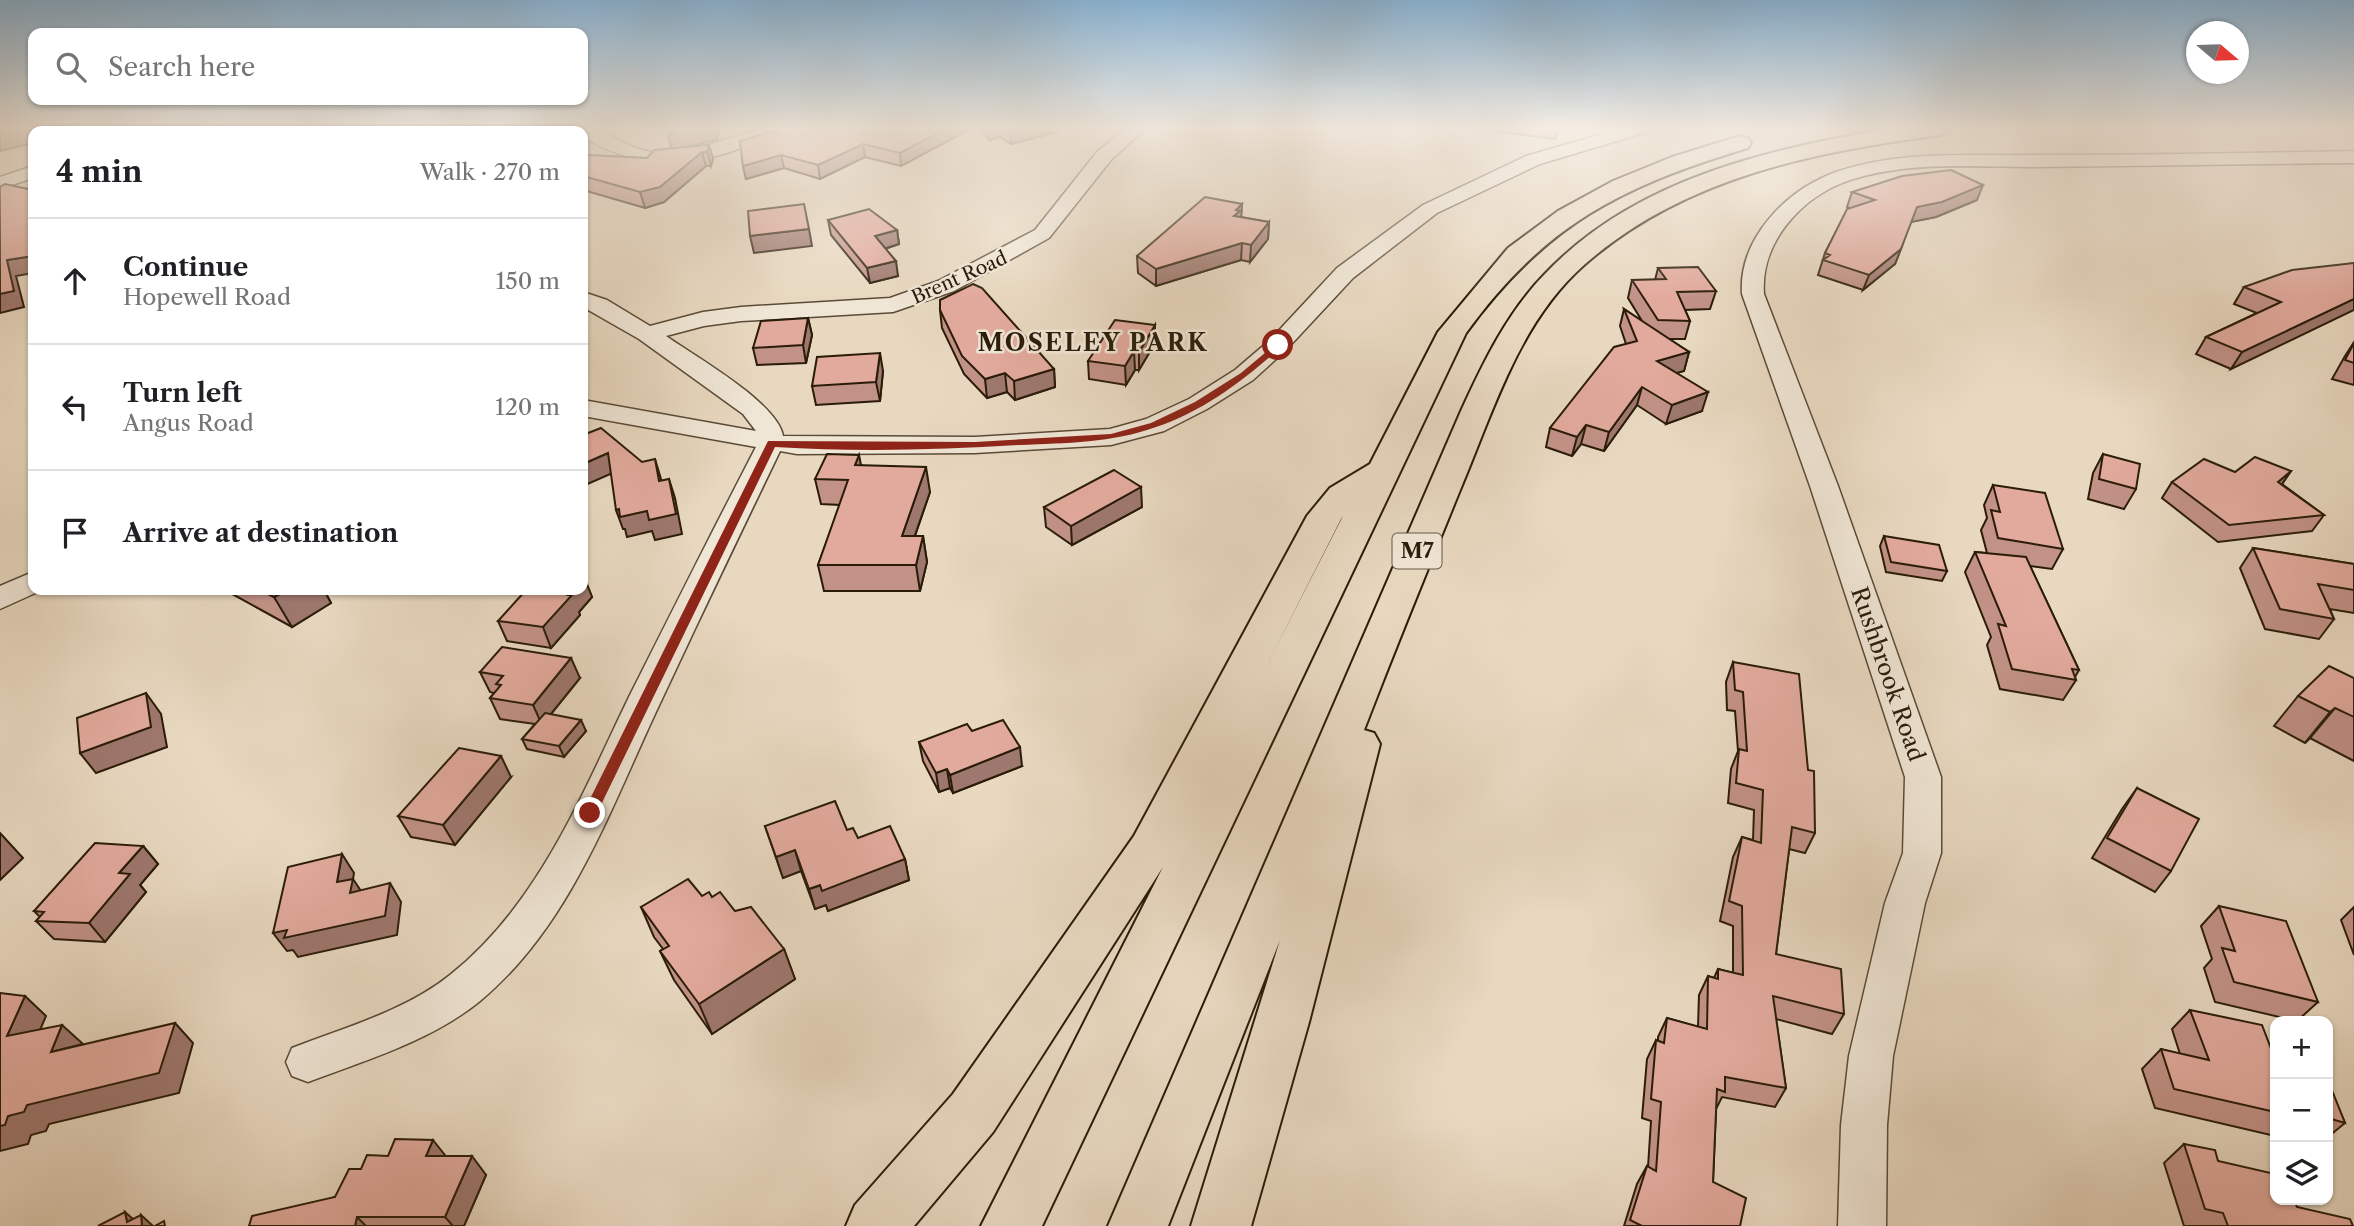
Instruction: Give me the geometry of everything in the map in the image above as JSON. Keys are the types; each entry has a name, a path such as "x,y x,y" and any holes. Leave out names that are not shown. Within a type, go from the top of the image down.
{"highway":[{"path":"1011,1226 1452,332 1517,255 1565,219 1626,185"},
{"name":"M7","path":"1138,1226 1403,583 1496,367 1522,319 1546,287 1576,258 1611,232 1657,204 1701,185"},
{"path":"876,1226 973,1113 1150,849 1325,516 1342,495 1382,470"},
{"path":"1222,1226 1283,1022 1403,583"}],"street":[{"name":"Brent Road","path":"646,334 703,319 741,314 893,305 946,286 1028,244 1042,233 1080,185"},
{"path":"588,409 771,443 815,446 1079,442 1111,437 1155,425 1198,404 1244,375 1278,345 1345,273 1430,209 1480,185"},
{"name":"Rushbrook Road","path":"1821,185 1793,205 1774,228 1751,265 1749,278 1824,486 1923,777 1922,853 1905,903 1871,1056 1864,1125 1862,1226"},
{"path":"308,1062 408,1023 464,990 501,956 537,912 590,813 771,443 769,429 752,409 646,334 600,305 588,301"},
{"path":"0,599 28,585"}],"building":[{"path":"11,185 28,189 28,257 7,260 14,291 0,294 0,187"},
{"path":"616,185 662,185 640,192"},
{"path":"1873,185 1982,185 1942,202 1917,207 1901,249 1869,275 1823,260 1830,255 1825,253 1847,209 1875,200 1852,192"},
{"path":"1205,197 1242,204 1236,210 1240,211 1234,216 1269,222 1251,245 1242,243 1156,269 1137,256"},
{"path":"804,204 809,229 750,236 748,211"},
{"path":"869,209 897,230 875,236 896,261 867,268 828,220"},
{"path":"2354,263 2354,299 2242,352 2206,337 2281,302 2244,287 2292,270"},
{"path":"1698,267 1716,291 1677,292 1690,321 1658,320 1632,280 1666,279 1658,268"},
{"path":"973,284 982,288 1054,369 1014,381 1005,373 985,379 962,356 940,310 940,300"},
{"path":"1624,309 1689,352 1657,361 1708,392 1672,405 1642,387 1609,432 1586,425 1577,437 1550,428 1614,347 1637,341"},
{"path":"808,318 803,345 753,348 761,321"},
{"path":"1115,320 1155,325 1139,352 1134,351 1125,366 1088,361"},
{"path":"2354,343 2354,363 2345,360"},
{"path":"880,353 876,382 812,386 817,357"},
{"path":"601,428 642,462 655,459 659,481 669,479 676,514 649,520 647,511 620,517 619,509 616,510 608,453 588,462 588,433"},
{"path":"827,454 859,455 855,465 926,467 902,536 923,536 916,565 818,565 848,480 815,479"},
{"path":"2103,454 2140,464 2136,489 2099,479"},
{"path":"2255,457 2291,471 2278,482 2324,515 2229,525 2172,482 2204,459 2235,472"},
{"path":"1114,470 1141,487 1071,526 1044,507"},
{"path":"1993,485 2045,493 2063,549 1998,538 1991,510 2000,512"},
{"path":"1884,536 1939,545 1947,571 1891,562"},
{"path":"2253,548 2354,564 2354,590 2318,584 2334,619 2280,609"},
{"path":"1975,552 2026,557 2079,670 2072,669 2076,680 2012,669 1998,624 2006,626"},
{"path":"521,595 572,595 543,627 498,621"},
{"path":"502,647 571,658 533,705 490,698 501,685 496,684 503,676 480,672"},
{"path":"1733,662 1799,674 1808,770 1814,771 1815,833 1792,827 1776,954 1841,969 1844,1014 1773,996 1786,1088 1725,1077 1725,1092 1717,1089 1713,1182 1746,1198 1740,1226 1642,1226 1630,1220 1647,1166 1656,1171 1661,1102 1651,1099 1656,1040 1664,1043 1667,1018 1707,1029 1708,976 1718,979 1718,969 1743,975 1742,906 1729,901 1742,837 1761,843 1763,790 1736,783 1739,749 1747,751 1743,692 1735,690"},
{"path":"2329,666 2354,678 2354,717 2335,708 2330,712 2298,696"},
{"path":"146,693 151,727 80,753 77,718"},
{"path":"545,713 581,720 559,746 522,739"},
{"path":"1003,720 1020,747 950,775 947,769 936,773 919,742 967,724 972,731"},
{"path":"459,748 501,756 443,825 398,816"},
{"path":"2137,788 2199,819 2171,871 2107,838"},
{"path":"835,801 847,830 853,828 858,838 890,826 905,859 822,891 820,885 809,889 795,850 776,857 765,826"},
{"path":"95,843 143,846 119,873 130,874 89,923 36,921 44,912 34,911"},
{"path":"342,854 337,882 353,879 350,893 390,883 385,916 284,938 287,930 273,933 288,867"},
{"path":"688,879 702,896 709,892 712,897 720,892 735,911 751,907 784,949 699,1004 660,951 669,946 641,907"},
{"path":"2219,906 2286,921 2318,1002 2234,982 2222,948 2235,951"},
{"path":"0,993 25,996 7,1036 62,1025 51,1052 175,1023 159,1073 27,1105 24,1112 8,1116 5,1125 0,1126"},
{"path":"2190,1010 2262,1025 2270,1046 2270,1111 2174,1089 2161,1049 2209,1060"},
{"path":"2333,1093 2345,1123 2333,1119"},
{"path":"395,1139 433,1140 426,1156 472,1156 445,1217 357,1217 355,1226 249,1226 252,1216 335,1197 349,1169 361,1169 367,1155 388,1156"},
{"path":"2184,1144 2215,1150 2218,1161 2270,1173 2270,1205 2296,1205 2350,1219 2353,1226 2228,1226 2223,1213 2205,1209"},
{"path":"125,1212 127,1222 141,1215 142,1226 98,1226"}],"district":[{"name":"MOSELEY PARK","path":"1093,343"}],"route":[{"path":"590,813 771,443 797,446 975,445 1079,442 1111,437 1155,425 1198,404 1244,375 1278,345"}]}
